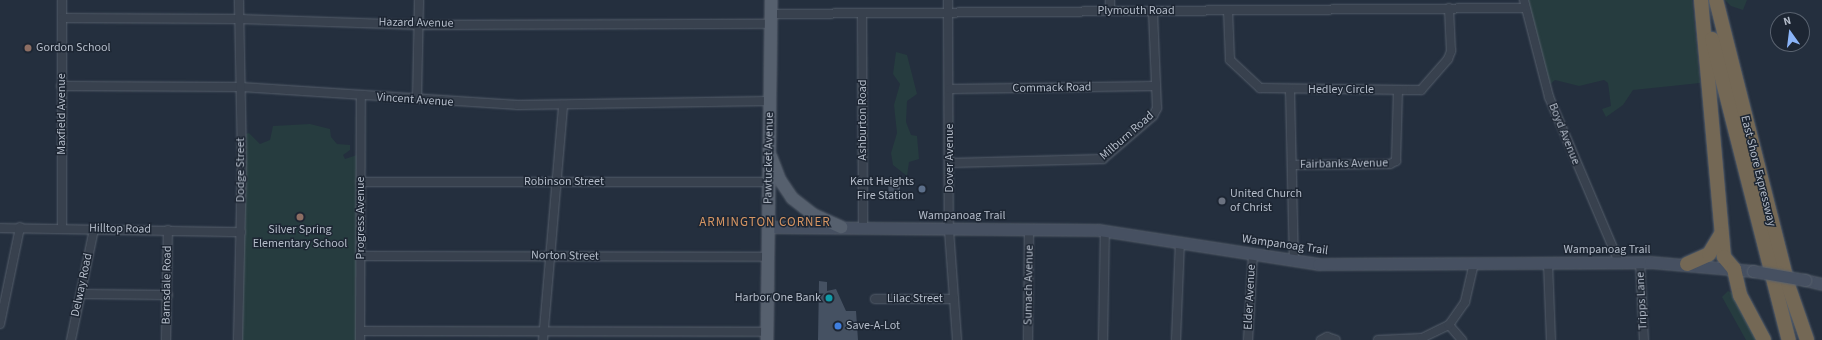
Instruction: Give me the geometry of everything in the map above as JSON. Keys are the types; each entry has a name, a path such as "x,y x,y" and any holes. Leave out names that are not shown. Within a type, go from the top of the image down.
{"highway":[{"path":"1702,0 1724,259 1734,269 1740,295 1764,340"},
{"name":"East Shore Expressway","path":"1702,0 1789,340"},
{"name":"East Shore Expressway","path":"1716,0 1789,291 1807,340"},
{"path":"1687,264 1701,260 1714,249 1721,228"}],"main road":[{"name":"Pawtucket Avenue","path":"767,336 771,0"},
{"path":"769,150 780,180 792,198 814,215 841,227"},
{"name":"Wampanoag Trail","path":"769,227 949,230 1105,230 1294,261 1337,264 1619,262 1687,264 1753,271 1822,284"}],"street":[{"name":"Maxfield Avenue","path":"62,0 62,228"},
{"name":"Dodge Street","path":"238,340 241,87 239,0"},
{"path":"417,98 419,0"},
{"name":"Dover Avenue","path":"948,0 950,163 949,230 957,340"},
{"path":"1110,0 1110,10"},
{"name":"Plymouth Road","path":"771,19 862,13 1228,10 1392,4 1449,8 1524,4"},
{"name":"Boyd Avenue","path":"1524,4 1548,97 1619,262"},
{"name":"Hedley Circle","path":"1228,10 1230,60 1260,88 1290,90 1421,90 1448,59 1451,51 1449,8"},
{"name":"Milburn Road","path":"950,163 1099,161 1153,116 1157,108 1153,11"},
{"name":"Ashburton Road","path":"862,13 863,228"},
{"name":"Hazard Avenue","path":"62,18 240,19 419,25 771,19"},
{"name":"Vincent Avenue","path":"62,86 241,87 361,97 417,98 463,103 563,105 770,102"},
{"name":"Commack Road","path":"949,89 1155,86"},
{"path":"1290,90 1294,261"},
{"name":"Fairbanks Avenue","path":"1292,165 1390,164 1396,161 1398,90"},
{"name":"Progress Avenue","path":"360,340 361,97"},
{"path":"543,340 549,255 563,105"},
{"name":"Robinson Street","path":"360,182 768,182"},
{"path":"0,324 20,227"},
{"name":"Hilltop Road","path":"0,228 20,227 240,232"},
{"name":"Delway Road","path":"72,340 94,229"},
{"name":"Sumach Avenue","path":"1028,340 1030,229"},
{"name":"Barnsdale Road","path":"166,340 168,230"},
{"path":"1103,340 1105,230"},
{"path":"1176,340 1180,242"},
{"name":"Elder Avenue","path":"1248,340 1253,254"},
{"name":"Norton Street","path":"361,256 549,255 768,257"},
{"name":"Tripps Lane","path":"1640,262 1644,340"},
{"path":"1548,263 1551,340"},
{"path":"1378,340 1422,338 1449,325 1465,302 1474,264"},
{"path":"81,294 168,295"},
{"name":"Lilac Street","path":"875,299 954,299"},
{"path":"1449,325 1462,340"},
{"path":"360,331 544,330 767,336"},
{"path":"1321,340 1327,337 1336,340"}],"green space":[{"path":"1522,0 1692,0 1700,83 1633,90 1623,105 1606,117 1602,109 1611,106 1608,83 1604,80 1579,86 1555,80 1547,87"},
{"path":"1725,0 1747,0 1743,10 1731,6"},
{"path":"896,52 907,55 917,94 907,101 906,122 911,135 917,136 919,159 909,162 907,176 893,165 891,153 897,133 894,105 900,84 893,74"},
{"name":"Silver Spring Elementary School","path":"310,124 330,129 331,137 337,144 350,145 350,150 343,155 345,159 360,154 360,340 238,340 246,134 249,133 260,144 270,140 273,126"},
{"path":"1728,291 1737,295 1762,340 1746,340 1722,297"}],"building":[{"path":"888,180 900,180 900,199 889,199"},
{"name":"Save-A-Lot","path":"819,281 827,282 827,291 836,289 846,311 856,311 858,340 818,340"}],"place":[{"name":"Gordon School","path":"28,48"},
{"name":"Kent Heights Fire Station","path":"922,189"},
{"name":"United Church of Christ","path":"1222,201"},
{"name":"Silver Spring Elementary School","path":"300,217"},
{"name":"Harbor One Bank","path":"829,298"},
{"name":"Save-A-Lot","path":"838,326"}],"district":[{"name":"ARMINGTON CORNER","path":"765,222"}]}
